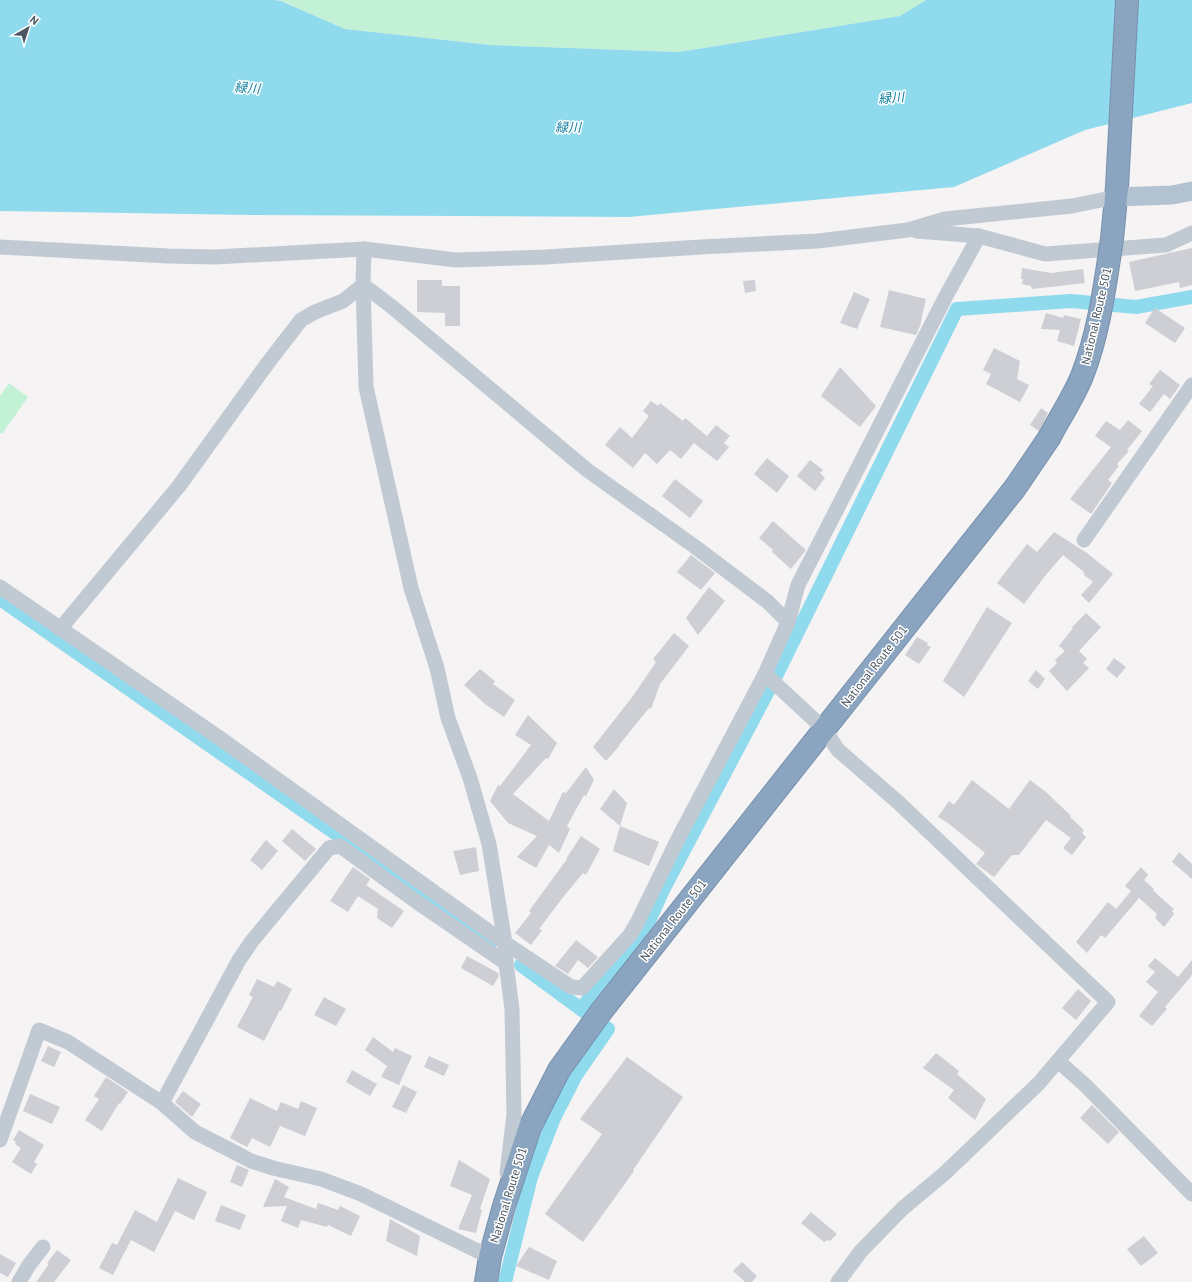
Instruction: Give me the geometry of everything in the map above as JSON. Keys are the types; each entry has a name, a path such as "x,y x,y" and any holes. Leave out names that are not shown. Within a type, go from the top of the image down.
{"highway":[{"name":"National Route 501","path":"486,1282 490,1256 504,1206 530,1127 559,1070 596,1018 1015,488 1049,438 1082,377 1094,338 1103,297 1112,239 1127,0"}],"main road":[{"path":"1116,192 1172,195 1192,191"}],"street":[{"path":"0,247 215,257 364,249 456,260 538,257 818,241 908,230 945,219 1072,206 1116,192"},
{"path":"908,230 978,236 1045,254 1166,245 1192,232"},
{"path":"0,587 222,739 571,988 582,988 630,935 679,836 770,679 798,585 978,236"},
{"path":"364,249 363,285 366,387 411,588 437,668 448,718 470,778 489,844 505,942 512,1009 514,1114 504,1206"},
{"path":"363,285 391,306 587,470 694,546 762,597 788,622"},
{"path":"60,629 179,486 267,364 301,320 315,312 343,301 363,285"},
{"path":"1084,540 1192,385"},
{"path":"770,679 824,729 838,750 899,803 1108,1002 1039,1083 944,1173 897,1214 861,1251 838,1282"},
{"path":"162,1104 239,960 252,941 329,848 340,846 417,902 506,963"},
{"path":"0,1140 39,1030 68,1042 162,1104 195,1132 251,1161 321,1180 362,1194 490,1256"},
{"path":"1058,1061 1085,1084 1192,1194"},
{"path":"20,1282 29,1265 44,1247"}],"green space":[{"path":"274,0 926,0 900,16 679,52 491,45 345,29 282,1"},
{"path":"9,383 28,397 2,434 0,433 0,396"}],"water":[{"name":"緑川","path":"0,0 274,0 281,1 345,29 491,45 679,52 900,16 926,0 1192,0 1192,103 1085,130 954,187 629,217 252,215 0,211"}],"building":[{"path":"1192,248 1192,285 1180,288 1179,282 1135,291 1129,262"},
{"path":"1022,268 1051,273 1083,269 1085,283 1032,289 1031,286 1022,284"},
{"path":"417,280 442,280 442,286 460,286 460,326 445,326 445,313 417,312"},
{"path":"755,280 756,291 745,293 743,281"},
{"path":"889,290 926,299 920,326 916,335 880,327"},
{"path":"854,292 870,299 857,329 840,323"},
{"path":"1155,308 1185,328 1175,343 1145,323"},
{"path":"1046,313 1063,318 1064,315 1081,319 1074,346 1057,341 1060,330 1041,329"},
{"path":"994,348 1020,361 1017,379 1029,385 1020,402 986,384 991,374 983,370"},
{"path":"840,367 876,406 860,427 821,396"},
{"path":"1160,370 1180,385 1170,399 1164,394 1150,412 1139,404 1153,386 1149,384"},
{"path":"651,401 658,406 660,403 683,421 685,418 707,436 716,425 730,436 724,443 729,447 717,461 694,443 681,459 670,450 657,464 645,453 633,468 605,445 620,427 632,438 649,416 643,411"},
{"path":"1041,408 1048,413 1039,431 1030,425"},
{"path":"1128,420 1142,431 1127,450 1129,451 1117,464 1119,466 1108,480 1112,483 1091,514 1070,499 1111,447 1095,436 1106,421 1120,430"},
{"path":"767,458 789,476 777,493 754,474"},
{"path":"810,460 823,470 820,473 825,478 815,491 797,476"},
{"path":"675,479 703,501 690,518 662,496"},
{"path":"773,521 806,550 791,569 759,538"},
{"path":"1054,532 1087,553 1113,574 1089,603 1081,595 1093,582 1084,575 1084,572 1063,555 1024,604 997,583 1027,544 1037,552"},
{"path":"691,555 715,573 701,590 677,572"},
{"path":"709,587 725,601 698,635 686,618"},
{"path":"987,607 1012,623 964,697 943,681"},
{"path":"1086,613 1101,627 1079,651 1087,659 1083,663 1089,668 1067,691 1049,671 1057,663 1055,660 1065,651 1059,646 1073,628 1072,627"},
{"path":"674,633 689,646 660,684 651,709 649,708 606,761 593,747 633,696 656,662 653,659"},
{"path":"917,637 928,643 927,645 931,647 919,664 905,655"},
{"path":"1114,658 1126,667 1117,678 1106,669"},
{"path":"480,669 495,681 493,684 515,700 504,717 485,704 464,685"},
{"path":"1036,670 1045,679 1038,689 1028,681"},
{"path":"528,715 557,743 548,759 546,758 513,794 549,821 563,792 566,793 586,767 594,780 567,826 570,829 559,853 549,845 536,868 517,857 537,836 508,823 490,801 498,785 500,786 531,745 515,735"},
{"path":"972,780 1009,809 1030,780 1046,792 1071,816 1070,817 1084,830 1082,833 1086,837 1072,855 1063,848 1071,838 1046,820 1019,855 1012,855 994,877 976,864 985,853 948,823 938,817 949,801 954,805"},
{"path":"614,789 627,803 620,826 600,809"},
{"path":"620,826 659,842 649,866 613,851"},
{"path":"292,829 316,849 305,861 282,841"},
{"path":"581,836 600,849 586,875 583,873 564,896 539,929 542,930 531,945 515,933 531,913 529,911 567,859"},
{"path":"266,840 278,851 262,870 250,860"},
{"path":"476,847 479,871 460,875 453,851"},
{"path":"1179,852 1192,864 1192,879 1172,862"},
{"path":"353,867 370,879 366,885 404,911 392,928 377,918 378,909 358,896 348,912 330,901"},
{"path":"1141,867 1148,875 1144,880 1174,909 1172,911 1174,914 1164,927 1155,918 1157,914 1139,898 1105,938 1101,935 1087,953 1076,942 1108,902 1116,909 1131,891 1125,886"},
{"path":"576,940 598,957 588,968 578,960 568,974 555,966"},
{"path":"467,956 498,973 499,976 493,986 461,968"},
{"path":"1155,958 1178,977 1192,960 1192,975 1165,1007 1167,1009 1152,1026 1139,1016 1158,992 1146,982 1155,972 1148,966"},
{"path":"257,979 274,987 277,981 292,989 264,1041 237,1027 253,997 249,995"},
{"path":"1078,989 1091,1001 1076,1020 1062,1008"},
{"path":"324,997 346,1009 336,1026 314,1015"},
{"path":"373,1037 393,1052 395,1048 412,1056 399,1085 381,1077 387,1066 365,1050"},
{"path":"48,1046 61,1052 54,1067 41,1061"},
{"path":"936,1053 959,1071 957,1074 986,1099 975,1120 948,1098 954,1090 923,1068"},
{"path":"429,1056 449,1065 444,1076 424,1067"},
{"path":"627,1057 683,1097 633,1170 634,1171 583,1242 545,1214 602,1134 580,1119"},
{"path":"352,1070 377,1084 370,1096 346,1082"},
{"path":"106,1077 128,1092 120,1104 119,1103 102,1131 85,1120 99,1099 94,1096"},
{"path":"403,1085 417,1092 406,1113 392,1107"},
{"path":"183,1091 201,1104 192,1117 175,1102"},
{"path":"30,1094 60,1107 52,1124 23,1111"},
{"path":"250,1098 277,1111 281,1102 298,1109 301,1101 317,1108 305,1136 280,1126 270,1147 252,1138 247,1147 230,1138"},
{"path":"1092,1105 1119,1132 1108,1144 1080,1118"},
{"path":"19,1130 44,1145 34,1162 37,1164 31,1174 12,1162 21,1148 15,1144 16,1142 13,1140"},
{"path":"459,1160 490,1179 480,1209 482,1210 476,1233 458,1229 472,1195 450,1186"},
{"path":"237,1165 249,1170 242,1187 230,1182"},
{"path":"178,1178 207,1192 194,1220 175,1211 154,1252 131,1240 113,1275 99,1268 112,1243 117,1245 135,1210 157,1222"},
{"path":"275,1179 289,1187 284,1197 316,1209 318,1203 338,1210 340,1206 360,1216 351,1236 328,1225 327,1227 301,1220 298,1228 281,1221 287,1206 263,1207"},
{"path":"221,1205 246,1215 240,1230 215,1221"},
{"path":"811,1212 837,1234 830,1241 828,1240 824,1242 801,1223"},
{"path":"390,1219 420,1236 417,1256 386,1241"},
{"path":"1144,1236 1158,1253 1141,1266 1127,1249"},
{"path":"529,1247 557,1261 549,1280 516,1266"},
{"path":"57,1250 71,1260 54,1282 36,1282 49,1264 47,1263"},
{"path":"0,1254 16,1263 8,1277 0,1273"},
{"path":"742,1262 757,1276 752,1282 745,1282 733,1271"}],"waterway":[{"path":"581,1009 645,930 663,890 777,674 957,309 1071,301 1136,307 1192,297"},
{"path":"0,599 491,942"},
{"path":"505,1282 531,1177 554,1118 576,1075 608,1029 521,965"}]}
